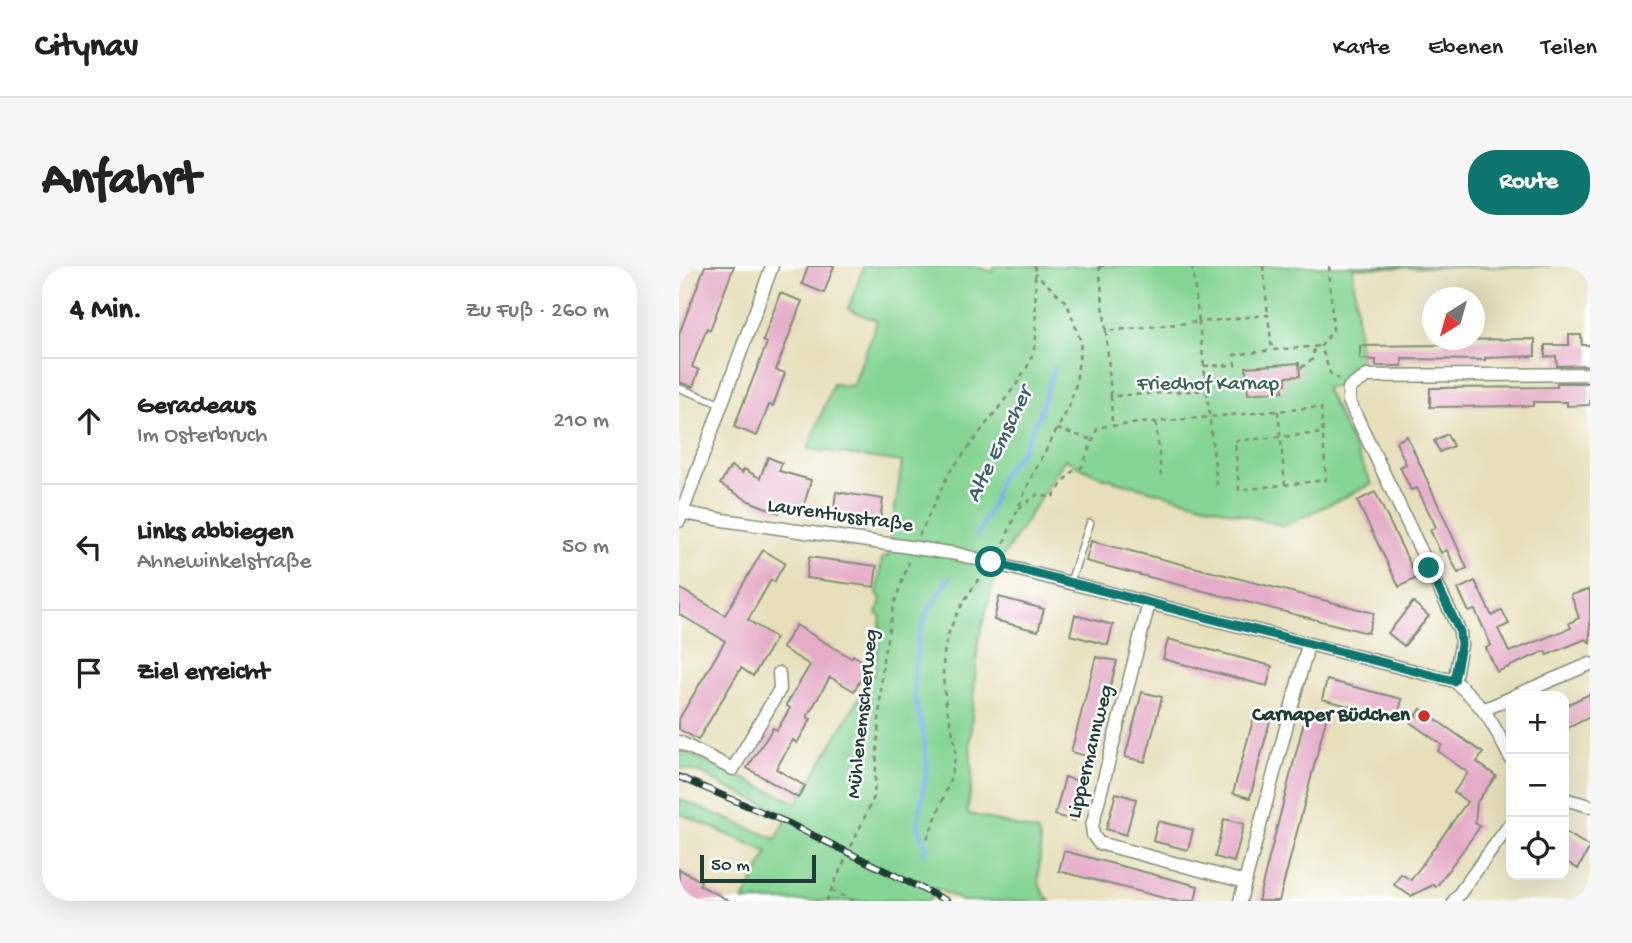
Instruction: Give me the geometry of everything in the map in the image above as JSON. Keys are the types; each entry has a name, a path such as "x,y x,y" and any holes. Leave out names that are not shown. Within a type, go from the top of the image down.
{"street":[{"path":"681,516 772,266"},
{"path":"1508,754 1485,709 1454,681 1461,645 1460,632 1349,401 1349,388 1367,376 1590,374"},
{"name":"Laurentiusstraße","path":"681,516 957,554 1454,681"},
{"name":"Lippermannweg","path":"1149,603 1091,826 1093,835 1099,843 1245,882"},
{"path":"1240,901 1308,645"},
{"path":"1527,691 1590,664"},
{"path":"679,742 733,769 780,689 779,673"},
{"path":"1485,709 1506,700"},
{"path":"1569,800 1590,806"},
{"path":"1454,901 1506,830"}],"lane":[{"path":"679,388 722,405"},
{"path":"1070,583 1090,523"}],"path":[{"name":"Mühlenemscherweg","path":"826,901 873,797 887,630 914,547 949,473 1029,364 1036,343 1035,266"},
{"path":"1106,266 1099,266 1112,426"},
{"path":"1192,266 1217,485"},
{"path":"1263,266 1272,350"},
{"path":"1321,346 1333,330 1329,266"},
{"path":"1035,273 1067,303 1081,342 1076,384"},
{"path":"1106,331 1268,315"},
{"path":"1301,368 1313,359 1314,346"},
{"path":"1204,366 1235,365 1234,355 1321,346"},
{"path":"1321,346 1330,373 1349,388"},
{"path":"1111,396 1207,390"},
{"path":"1019,509 1038,494 1052,498 1070,473 1082,467 1098,427 1321,407 1326,480 1239,490 1235,441 1322,433"},
{"path":"1278,411 1285,485"},
{"path":"1156,422 1161,475"},
{"path":"1057,429 1093,440"},
{"path":"927,839 955,756"},
{"path":"831,890 854,901"}],"green space":[{"name":"Friedhof Karnap","path":"864,266 974,266 992,272 994,266 1551,266 1353,268 1361,366 1348,366 1350,384 1325,388 1372,484 1284,526 1101,477 1065,459 1003,557 995,577 978,641 970,742 972,778 967,813 1038,832 1038,876 1043,893 1050,901 962,901 936,888 929,901 743,901 768,852 679,813 679,799 776,839 789,815 703,774 679,767 679,749 797,803 875,671 881,616 877,615 881,597 877,595 882,557 888,557 902,462 808,449 833,384 853,386 877,321 848,309"}],"building":[{"path":"705,266 734,266 710,330 707,328 692,367 699,370 693,387 679,382 679,334"},
{"path":"808,266 834,266 824,293 802,284"},
{"path":"780,293 802,301 776,370 785,373 773,406 769,405 757,436 734,427 767,343 763,341"},
{"path":"1569,335 1581,335 1582,345 1590,345 1590,365 1557,366 1556,356 1545,357 1545,345 1569,345"},
{"path":"1535,339 1535,356 1485,360 1402,359 1402,366 1376,366 1376,360 1360,359 1360,346 1422,345 1422,350 1485,350 1485,340"},
{"path":"1299,363 1300,376 1286,377 1286,384 1282,384 1283,391 1248,394 1246,367"},
{"path":"1557,383 1590,383 1590,405 1567,406 1567,402 1533,402 1533,406 1430,407 1430,388 1557,387"},
{"path":"1447,434 1453,446 1440,452 1434,441"},
{"path":"1407,436 1467,568 1458,573 1447,550 1441,553 1430,530 1436,527 1417,488 1411,490 1400,467 1406,464 1396,442"},
{"path":"768,457 782,463 779,471 811,480 802,513 781,507 779,513 749,501 720,484 731,466 742,473 744,469 760,478"},
{"path":"836,492 883,499 880,522 833,516"},
{"path":"1375,492 1417,578 1399,587 1357,501"},
{"path":"1091,541 1374,613 1368,633 1086,561"},
{"path":"763,550 785,563 774,582 771,580 748,620 776,638 753,676 741,668 698,740 679,729 679,719 725,641 679,614 679,588 725,615"},
{"path":"809,557 877,566 874,587 806,578"},
{"path":"1475,581 1492,616 1502,610 1509,624 1498,629 1509,652 1571,628 1569,623 1579,618 1571,595 1590,589 1590,643 1586,639 1547,655 1545,651 1497,672 1486,648 1491,645 1484,629 1475,610 1469,612 1458,589"},
{"path":"999,597 1044,609 1038,631 994,620"},
{"path":"1413,602 1429,616 1404,646 1388,633"},
{"path":"1075,615 1113,625 1108,645 1070,635"},
{"path":"796,625 851,658 853,655 869,665 854,691 830,677 807,717 811,719 797,743 793,740 776,769 805,786 798,798 747,768 773,728 777,730 790,708 786,705 810,665 782,648"},
{"path":"1168,639 1272,666 1267,686 1163,659"},
{"path":"1096,657 1117,661 1091,757 1071,752"},
{"path":"1327,680 1402,699 1397,719 1322,699"},
{"path":"1142,692 1162,697 1145,762 1125,757"},
{"path":"1590,694 1590,717 1569,728 1569,704"},
{"path":"1421,709 1483,753 1477,762 1496,776 1477,802 1475,823 1480,826 1474,835 1436,887 1433,885 1411,896 1394,885 1401,874 1411,880 1467,802 1454,792 1468,773 1438,751 1442,745 1411,723"},
{"path":"1307,710 1327,715 1311,778 1279,901 1258,901"},
{"path":"1255,713 1271,717 1250,798 1233,793"},
{"path":"1065,777 1085,783 1075,821 1055,815"},
{"path":"1116,793 1136,799 1126,835 1106,829"},
{"path":"1224,819 1244,824 1234,862 1215,857"},
{"path":"1158,821 1193,830 1188,850 1153,841"},
{"path":"1569,834 1590,847 1578,869 1569,863"},
{"path":"1064,851 1198,886 1195,901 1176,901 1059,871"},
{"path":"679,869 701,881 699,885 730,901 679,901"}],"waterway":[{"name":"Alte Emscher","path":"977,536 991,507 1001,476 1022,450 1039,415 1054,368"},
{"name":"Alte Emscher","path":"923,854 926,847 918,825 927,765 914,695 915,668 918,640 926,614 950,577"}],"railway":[{"path":"679,777 788,823 947,901"}],"place":[{"name":"Carnaper Büdchen","path":"1424,716"}],"route":[{"path":"991,562 1454,681 1461,645 1460,632 1429,568"}]}
